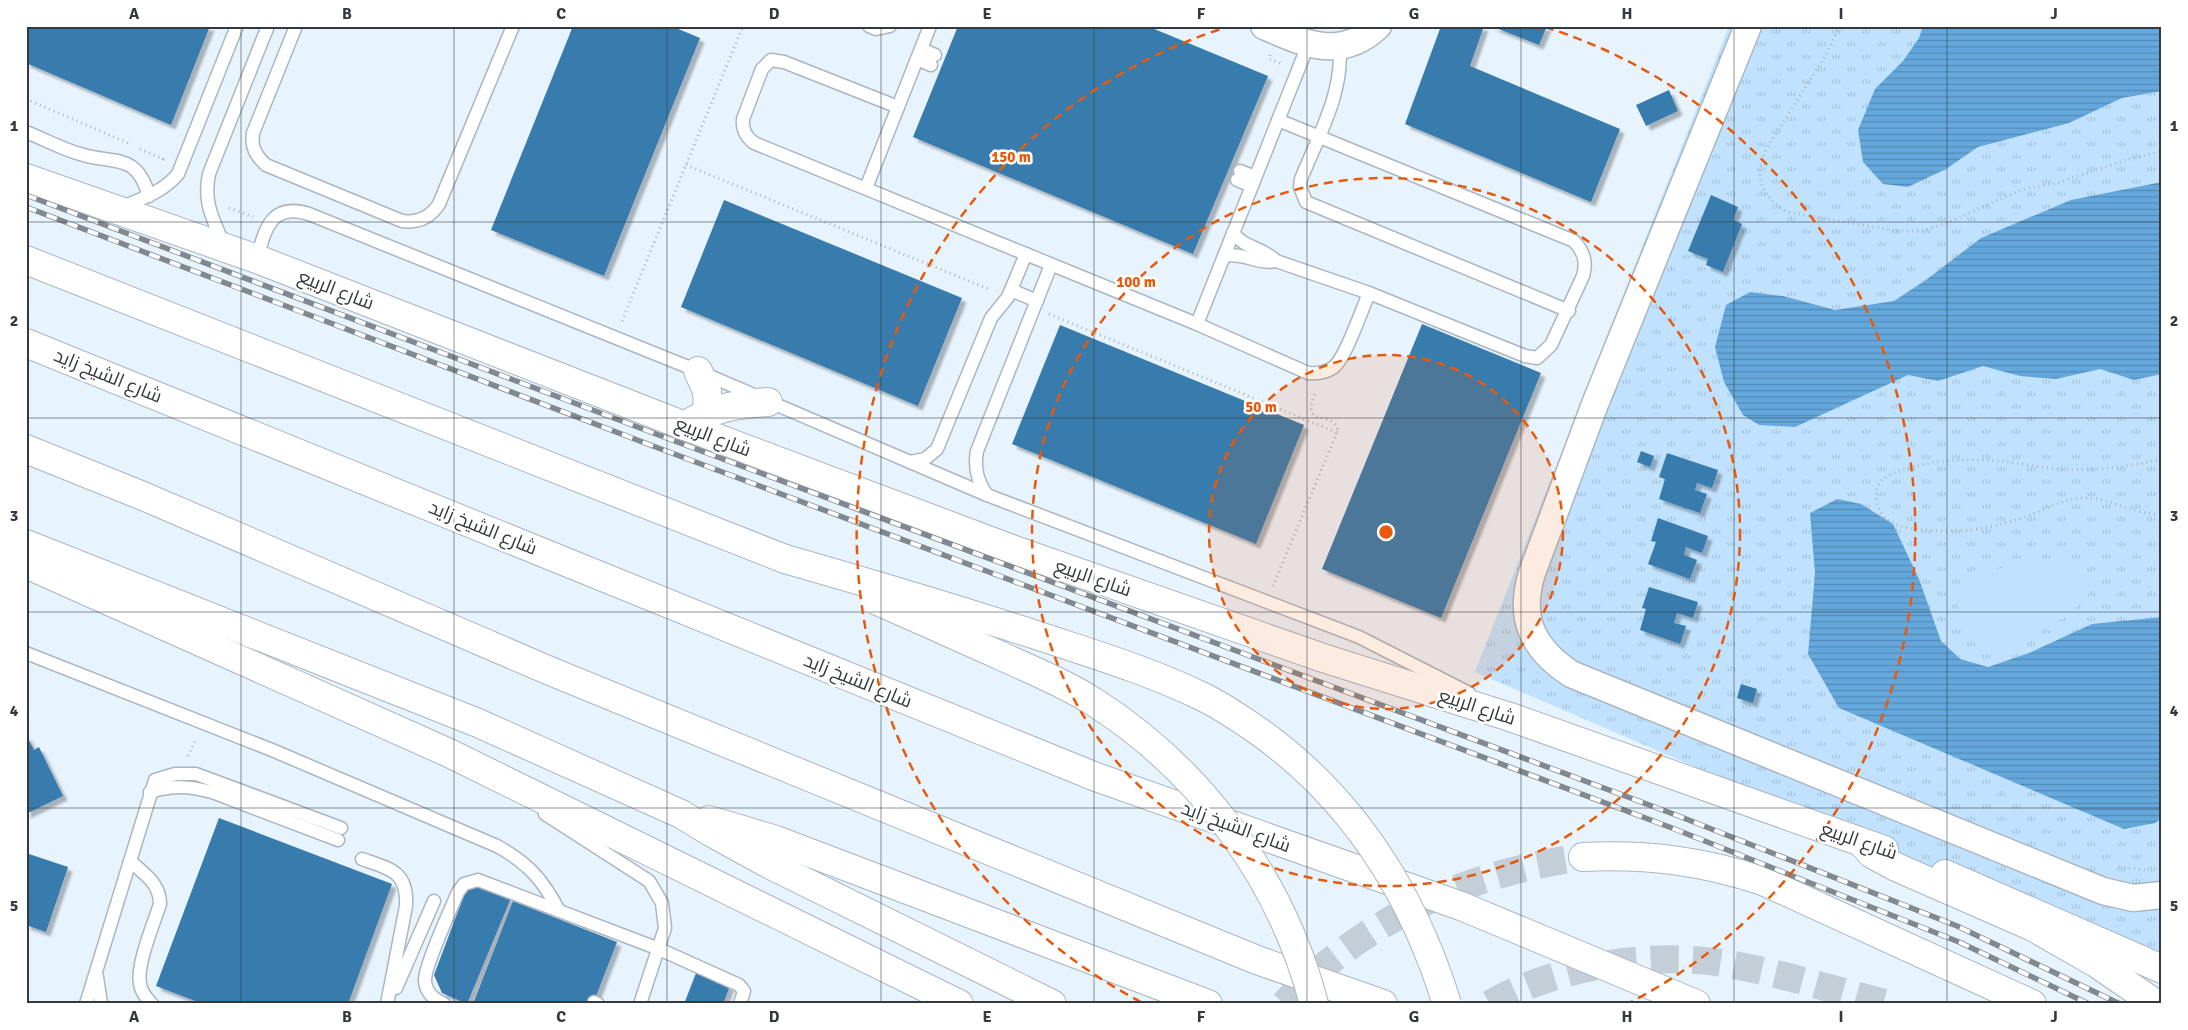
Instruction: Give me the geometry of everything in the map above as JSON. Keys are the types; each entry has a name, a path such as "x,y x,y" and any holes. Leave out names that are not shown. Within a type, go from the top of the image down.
{"main road":[{"name":"شارع الربيع","path":"26,178 258,259 685,426 923,514 1017,551 1323,658 1510,717 1862,844 1910,859 2162,969"},
{"path":"26,260 785,559 1048,677 1094,702 1136,732 1175,766 1210,803 1242,844 1268,888 1291,934 1314,1004"},
{"name":"شارع الشيخ زايد","path":"26,343 1096,777 1461,906 1696,1004"},
{"path":"698,371 706,391 708,412"},
{"path":"685,426 708,412 736,404 768,402"},
{"path":"26,449 143,496 550,671 1257,960 1383,1004"},
{"path":"26,544 478,723 681,814 767,863 1052,1004"},
{"path":"785,559 918,598 1102,657 1205,698 1240,718 1304,768 1333,797 1383,861 1407,903 1431,954 1447,1004"},
{"path":"26,564 449,753 959,1004"},
{"path":"681,814 776,840 1208,1004"},
{"path":"1862,844 1883,861 2033,927 2096,963 2156,1004"},
{"path":"1584,857 1620,855 1693,861 1763,881 2032,1004"}],"street":[{"path":"1264,26 1308,45 1323,47 1355,42 1369,35 1378,26"},
{"path":"1748,26 1595,404 1532,573 1526,592 1526,612 1532,631 1541,648 1554,663 1571,674 2103,891 2118,896 2155,896"}],"lane":[{"path":"118,209 169,185 178,174 237,26"},
{"path":"225,247 210,211 207,186 209,174 268,26"},
{"path":"296,26 253,132 252,142 254,151 266,165 402,221 410,222 427,217 439,204 513,26"},
{"path":"869,26 876,29 890,26"},
{"path":"866,188 930,26"},
{"path":"1197,324 1308,45"},
{"path":"1339,46 1340,66 1337,87 1301,179 1300,187 1306,202 1568,311"},
{"path":"919,54 933,60"},
{"path":"898,107 778,60 771,60 762,69 742,126 748,139 1197,324 1299,370 1316,374 1332,368 1342,355 1369,293"},
{"path":"1233,232 1242,242 1268,254 1276,261 1369,293 1525,356 1537,358 1551,345 1568,311 1586,267 1585,257 1574,242 1278,120"},
{"path":"26,132 79,154 120,160 139,174 149,196"},
{"path":"1239,175 1254,181"},
{"path":"258,259 269,223 277,215 288,211 298,211 698,371 987,495 1359,637 1451,683 1510,717"},
{"path":"910,462 925,459 937,449 991,318 1011,290 1026,254"},
{"path":"1224,256 1237,254 1266,262 1276,261"},
{"path":"987,495 975,470 977,451 1051,265"},
{"path":"1011,290 1037,300"},
{"path":"26,653 203,722 497,846 517,858 534,872 548,891 559,911"},
{"path":"449,753 649,881 657,891 665,915 665,928 640,1004"},
{"path":"86,1004 150,792 155,780 181,773 196,774 217,780 339,834 192,787 171,786 150,792"},
{"path":"362,859 387,868 400,876 407,891 406,906 388,1004"},
{"path":"130,861 155,884 160,897 160,904 139,971 140,985 146,999 152,1004"},
{"path":"444,1004 433,998 428,991 425,974 461,888 473,881 484,881 528,903 559,911 659,950 739,985 744,991 740,1004"},
{"path":"388,1004 434,901"},
{"path":"96,973 101,1004"}],"path":[{"path":"615,337 742,28 733,26"},
{"path":"1840,26 1826,55 1766,149 1760,163 1760,178 1765,192 1774,204 1787,212 1896,231 1922,230 1941,225 2023,189 2058,183 2123,161 2162,151"},
{"path":"26,99 163,158 160,166"},
{"path":"1267,602 1338,433 1336,425 1314,416 1310,410 1310,404 1324,372"},
{"path":"2162,460 2126,467 2094,469 2060,469 2005,462 1948,461 1920,465 1893,474 1882,480 1876,492 1877,504 1882,516 1893,523 1933,531 1985,529 2010,523 2071,499 2083,498 2096,498 2153,515 2162,514"},
{"path":"181,773 203,722"},
{"path":"2116,867 2148,870 2155,896"}],"green space":[{"path":"1729,26 2162,26 2162,968 1475,672"},
{"path":"2066,558 2084,572 2090,592 2069,615 2005,649 1979,644 1963,621 1955,594 1972,575 2020,564"}],"water":[{"path":"1923,26 2162,26 2162,91 2122,98 2069,123 1978,147 1946,169 1908,187 1883,184 1863,162 1858,130 1875,89 1903,61 1919,38"},
{"path":"2162,182 2162,374 2134,380 2100,369 2056,379 2020,376 1983,366 1938,381 1908,375 1795,427 1759,425 1743,415 1724,382 1715,347 1726,305 1750,292 1783,296 1835,310 1894,301 1926,280 1981,238 2071,200"},
{"path":"1837,499 1861,504 1893,524 1919,579 1941,641 1960,659 1988,667 2029,653 2092,624 2162,617 2162,818 2155,823 2124,829 1839,708 1808,654 1815,573 1810,513"}],"building":[{"path":"26,26 210,26 171,125 26,63"},
{"path":"573,26 671,26 700,38 604,276 491,230"},
{"path":"958,26 1147,26 1268,76 1193,254 913,137"},
{"path":"1441,26 1484,26 1470,66 1620,129 1591,202 1405,124"},
{"path":"1491,26 1547,26 1539,45"},
{"path":"1669,90 1678,111 1646,126 1636,105"},
{"path":"1711,195 1738,207 1733,220 1742,224 1723,272 1706,265 1708,259 1688,251"},
{"path":"724,200 962,298 918,406 681,307"},
{"path":"1422,324 1541,373 1441,618 1322,569"},
{"path":"1060,325 1304,425 1256,544 1012,444"},
{"path":"1641,451 1654,456 1650,467 1637,462"},
{"path":"1667,453 1718,470 1712,488 1697,483 1695,490 1707,494 1700,513 1659,499 1665,479 1659,477"},
{"path":"1658,518 1708,536 1702,553 1686,547 1684,555 1697,560 1690,579 1648,564 1656,542 1651,541"},
{"path":"1649,587 1698,602 1693,618 1677,613 1674,623 1686,626 1680,644 1640,630 1646,609 1642,608"},
{"path":"1741,684 1757,689 1753,703 1737,698"},
{"path":"26,734 34,750 39,747 63,796 26,814"},
{"path":"219,818 392,884 348,1004 203,1004 156,986"},
{"path":"26,853 68,867 46,932 26,925"},
{"path":"478,885 511,898 467,1004 442,993 434,975 466,890"},
{"path":"513,901 617,942 593,1004 473,1004"},
{"path":"696,973 730,986 723,1004 684,1004"}],"tunnel":[{"path":"1284,1004 1315,974 1349,947 1384,924 1421,904 1459,888 1499,875 1540,864 1583,857"},
{"path":"1490,1004 1545,979 1575,971 1606,964 1669,959 1700,960 1749,968 1888,1004"}],"railway":[{"path":"26,195 656,434 1676,815 1957,926 2120,1004"},
{"path":"26,207 653,446 1672,828 1959,942 2089,1004"}]}
